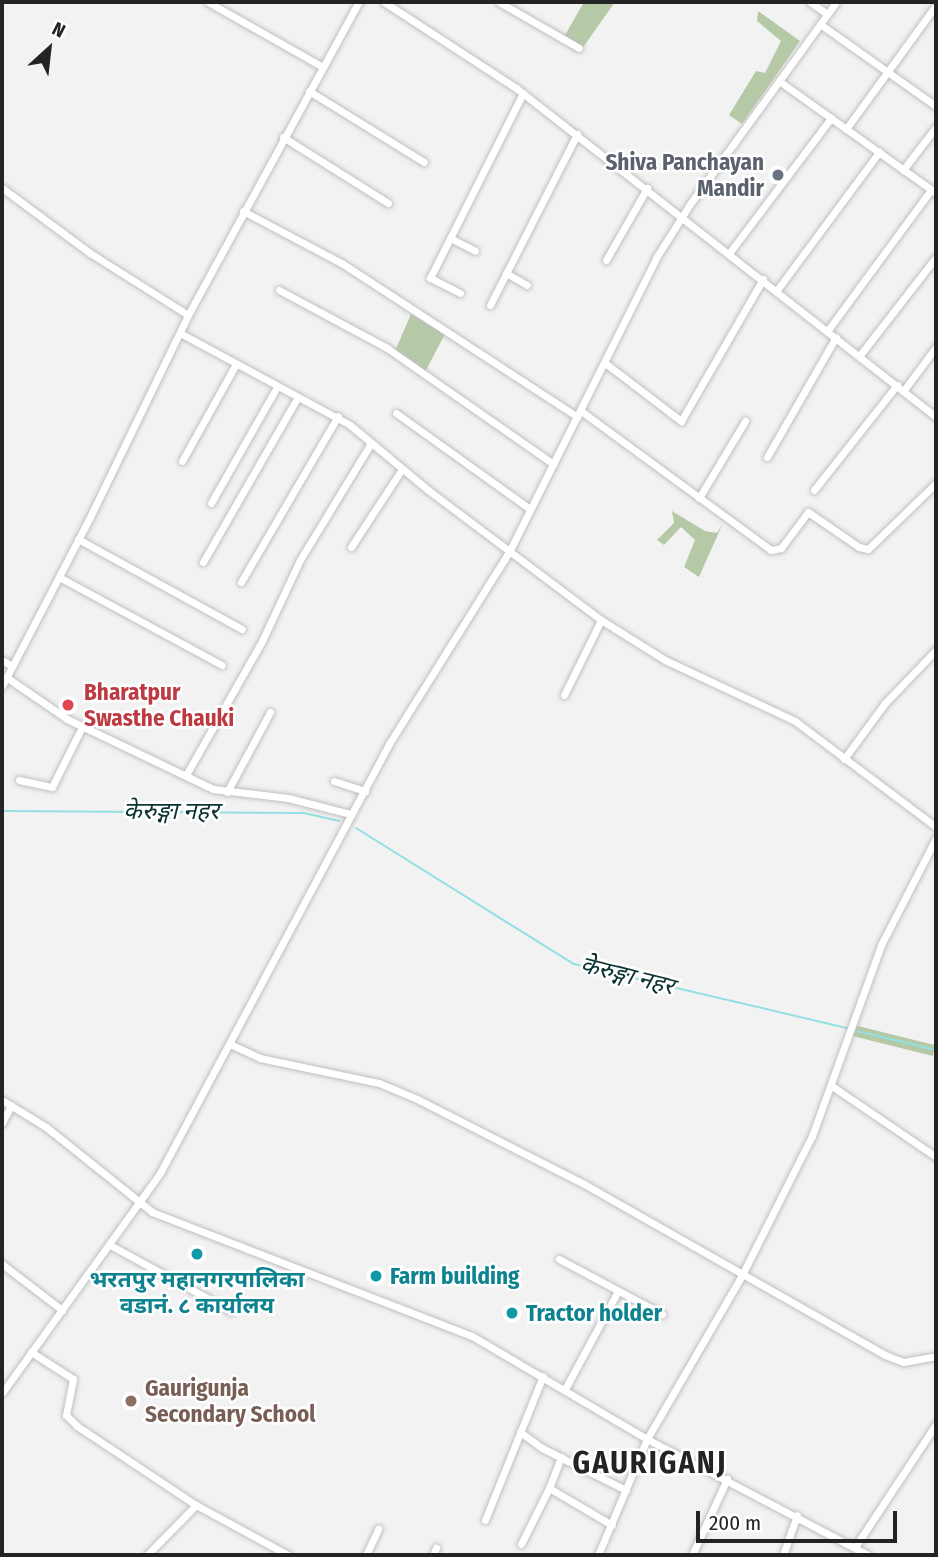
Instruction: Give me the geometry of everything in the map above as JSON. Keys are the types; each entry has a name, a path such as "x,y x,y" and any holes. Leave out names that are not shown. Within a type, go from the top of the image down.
{"street":[{"path":"208,2 323,67"},
{"path":"2,686 60,577 188,314 359,2"},
{"path":"384,2 523,93 683,215 936,416"},
{"path":"499,2 579,48"},
{"path":"810,2 827,14"},
{"path":"2,1393 140,1205 230,1044 351,814 509,552 683,215 836,2"},
{"path":"846,130 935,9 926,2"},
{"path":"820,24 936,106"},
{"path":"779,81 933,191 828,330"},
{"path":"309,90 424,162"},
{"path":"460,293 430,278 523,93"},
{"path":"730,252 831,118"},
{"path":"904,170 936,127"},
{"path":"490,305 577,134"},
{"path":"283,137 388,203"},
{"path":"777,290 879,152"},
{"path":"2,188 90,253 188,314"},
{"path":"606,260 647,188"},
{"path":"243,211 343,264 579,414 771,550 781,548 808,512 859,547 868,549 936,483"},
{"path":"450,238 475,251"},
{"path":"860,355 936,257"},
{"path":"506,273 527,285"},
{"path":"605,363 681,421 764,279"},
{"path":"279,290 387,348 553,464"},
{"path":"180,332 277,387 338,416 509,552 601,620 665,660 795,721 936,827"},
{"path":"767,457 836,337"},
{"path":"814,490 936,347"},
{"path":"182,461 236,364"},
{"path":"211,503 277,387"},
{"path":"203,562 298,397"},
{"path":"396,413 530,509"},
{"path":"241,582 338,416"},
{"path":"699,498 745,421"},
{"path":"186,775 262,641 300,560 371,443"},
{"path":"351,547 402,469"},
{"path":"78,539 242,629"},
{"path":"60,577 222,665"},
{"path":"564,695 601,620"},
{"path":"844,759 885,703 936,650"},
{"path":"2,660 12,666"},
{"path":"6,677 82,727 227,792 288,798 351,814"},
{"path":"227,792 270,712"},
{"path":"19,780 52,787 82,727"},
{"path":"334,781 365,791"},
{"path":"598,1555 646,1439 742,1275 832,1086 881,945 936,838"},
{"path":"230,1044 260,1058 379,1083 417,1099 563,1172 885,1355 903,1362 936,1356"},
{"path":"832,1086 936,1157"},
{"path":"2,1100 46,1127 140,1205 438,1320 543,1376 646,1439 797,1515 867,1555"},
{"path":"2,1123 11,1105"},
{"path":"110,1245 231,1311"},
{"path":"559,1259 662,1314"},
{"path":"2,1264 62,1310"},
{"path":"565,1389 618,1291"},
{"path":"31,1352 73,1379 66,1415 71,1421 196,1505 288,1555"},
{"path":"485,1520 543,1376"},
{"path":"855,1547 936,1424"},
{"path":"520,1432 523,1438 626,1490"},
{"path":"522,1544 561,1458"},
{"path":"692,1555 727,1479"},
{"path":"549,1488 612,1525"},
{"path":"147,1555 196,1505"},
{"path":"783,1555 797,1515"},
{"path":"366,1555 379,1529"}],"green space":[{"path":"584,2 615,2 579,53 561,42"},
{"path":"758,11 800,41 742,124 729,115 756,71 765,73 781,41 757,21"},
{"path":"411,314 445,334 424,374 395,351"},
{"path":"672,511 705,531 717,533 723,523 699,577 684,567 695,540 681,527 664,545 657,540 674,523"},
{"path":"854,1025 936,1045 933,1056 851,1036"}],"waterway":[{"name":"केरुङ्गा नहर","path":"2,811 304,813 339,821"},
{"name":"केेरुङ्गा नहर","path":"356,828 574,964 847,1028"},
{"name":"केेरुङ्गा नहर","path":"857,1031 936,1050"}],"place":[{"name":"Shiva Panchayan Mandir","path":"778,175"},
{"name":"Bharatpur Swasthe Chauki","path":"68,705"},
{"name":"भरतपुर महानगरपालिका वडानं. ८ कार्यालय","path":"197,1254"},
{"name":"Farm building","path":"376,1276"},
{"name":"Tractor holder","path":"512,1313"},
{"name":"Gaurigunja Secondary School","path":"131,1401"}],"district":[{"name":"GAURIGANJ","path":"650,1463"}]}
